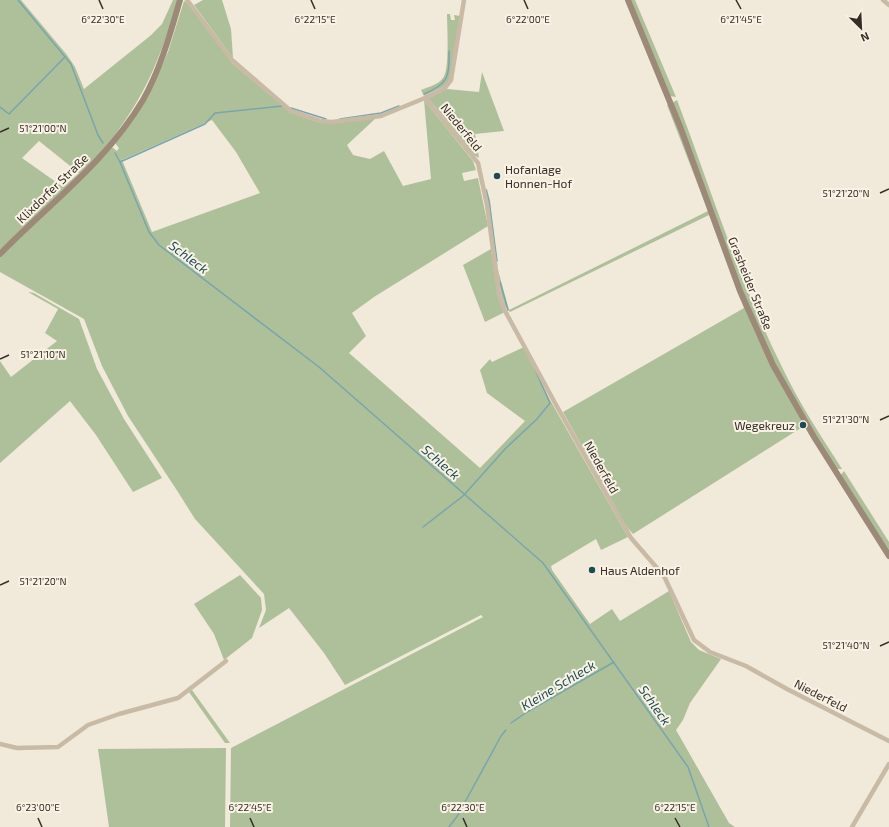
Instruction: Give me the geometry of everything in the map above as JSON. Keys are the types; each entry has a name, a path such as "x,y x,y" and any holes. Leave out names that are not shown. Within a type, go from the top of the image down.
{"street":[{"name":"Klixdorfer Straße","path":"0,254 102,155 118,136 140,104 152,82 166,50 180,0"},
{"name":"Niederfeld","path":"188,0 232,60 291,111 320,121 332,122 381,116 444,89 452,80 464,0"},
{"name":"Grasheider Straße","path":"628,0 681,129 740,291 773,365 814,437 889,556"},
{"path":"883,0 889,5"},
{"name":"Niederfeld","path":"425,98 478,163 487,205 499,294 504,309 631,538 664,576 694,640 710,652 746,666 786,689 889,741"},
{"path":"0,744 17,748 58,747 88,725 119,714 178,698 226,661"},
{"path":"852,827 889,764"}],"green space":[{"path":"0,0 21,0 67,55 75,67 84,89 150,36 162,24 173,0 178,0 158,59 150,76 132,109 108,144 117,151 119,148 115,143 155,82 168,52 184,1 189,4 232,63 284,107 320,122 376,118 347,145 353,155 370,159 384,151 403,186 431,179 424,100 473,161 476,170 462,173 464,181 478,178 488,226 374,297 352,313 366,336 349,353 480,468 525,421 487,393 480,370 490,359 492,362 524,347 550,400 628,537 601,550 596,539 551,566 552,570 590,624 612,609 620,621 669,591 691,642 699,650 721,659 690,703 683,720 676,730 729,823 735,827 230,827 231,748 483,617 481,615 345,685 324,653 289,608 259,628 266,610 264,594 195,519 128,416 102,366 84,319 0,272 0,257 84,170 0,250","holes":["212,120 236,152 260,193 152,232 122,160","39,141 79,173 63,187 22,158"]},
{"path":"203,0 222,0 231,29 233,58 194,5"},
{"path":"629,0 635,0 676,97 670,96"},
{"path":"447,14 450,14 451,20 455,20 454,15 460,16 450,80 443,87 424,96 421,90 433,86 443,78 447,66"},
{"path":"482,72 504,131 475,134 479,158 474,155 428,98 447,89 479,92"},
{"path":"677,100 752,302 782,367 810,419 842,469 835,469 781,377 744,297 672,103"},
{"path":"669,104 733,278 804,426 633,534 626,526 563,412 744,308 709,215 510,312 505,306 501,293 485,189 487,189 490,201 498,270 509,310 708,211 667,105"},
{"path":"491,249 498,294 505,312 485,322 463,265"},
{"path":"28,292 34,293 79,319 97,369 124,419 162,478 133,492 96,435 70,401 0,463 0,361 11,377 57,341 45,333 58,309"},
{"path":"844,471 889,542 889,553 840,476"},
{"path":"240,575 261,598 262,610 252,638 224,660 214,634 194,604"},
{"path":"192,690 230,743 225,743 189,692"},
{"path":"226,748 225,827 109,827 98,749"}],"waterway":[{"name":"Schleck","path":"18,0 71,64 98,135 103,143"},
{"path":"424,94 438,87 446,78 449,67 449,51"},
{"path":"0,107 9,114 65,57"},
{"path":"120,162 205,124 215,113 282,106"},
{"path":"340,119 381,113 399,106"},
{"path":"291,108 326,119"},
{"name":"Schleck","path":"115,153 149,232 159,245 319,367 543,563 688,767 709,827"},
{"path":"486,190 489,201 497,261"},
{"path":"500,282 508,310"},
{"path":"423,527 463,496 506,448 537,419 550,403 536,372"},
{"name":"Kleine Schleck","path":"511,723 527,712 614,662"},
{"name":"Kleine Schleck","path":"449,827 458,815 501,736 506,730"}],"place":[{"name":"Hofanlage Honnen-Hof","path":"497,176"},
{"name":"Wegekreuz","path":"803,425"},
{"name":"Haus Aldenhof","path":"592,570"}]}
